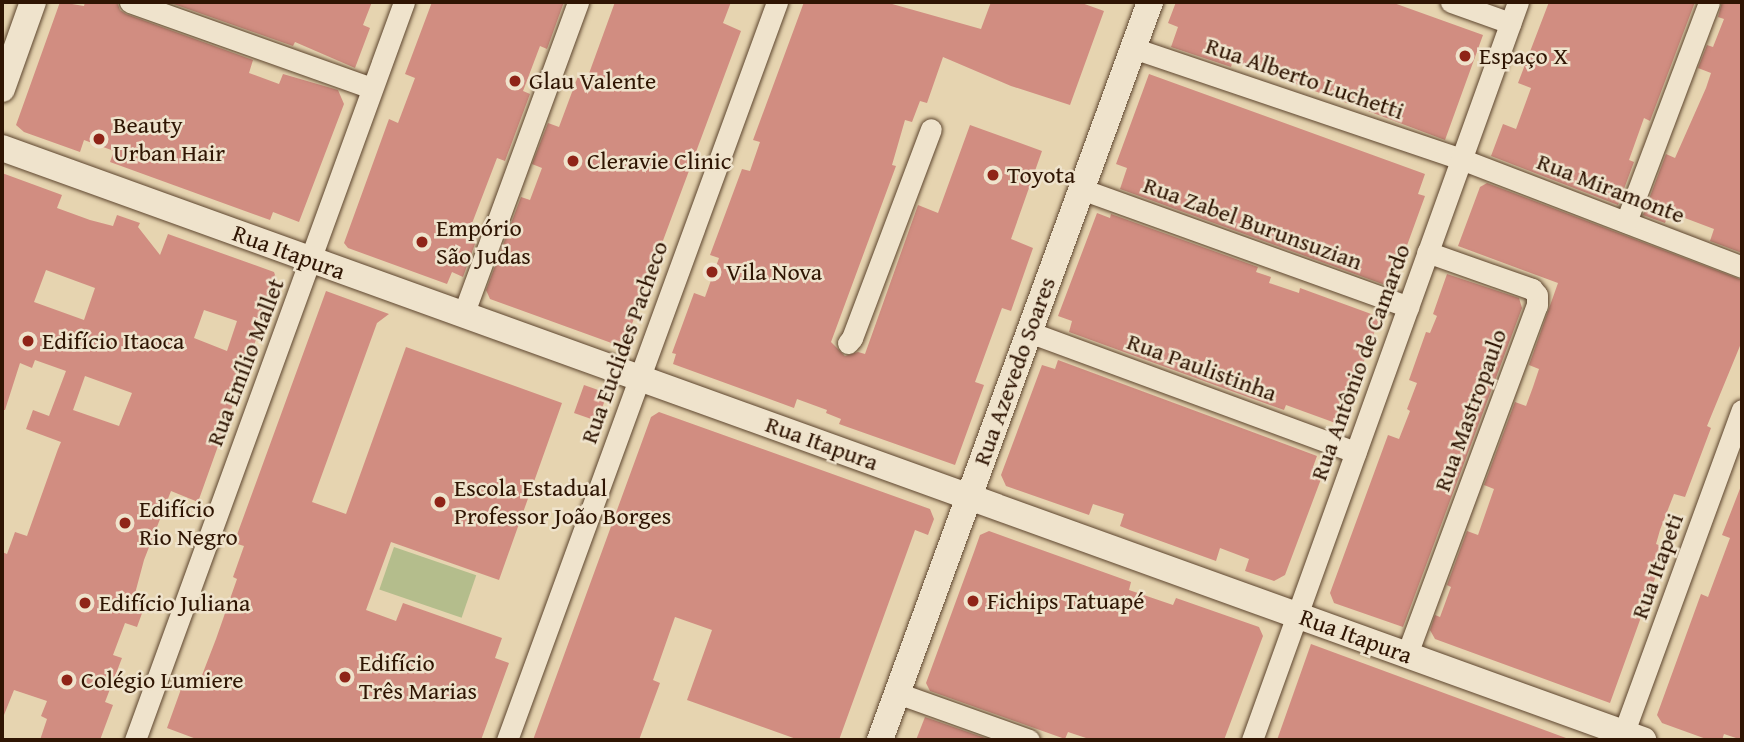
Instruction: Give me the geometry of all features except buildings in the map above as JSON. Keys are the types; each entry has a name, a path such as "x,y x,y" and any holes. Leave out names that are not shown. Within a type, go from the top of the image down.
{"street":[{"path":"2,89 33,2"},
{"path":"130,2 371,88"},
{"name":"Rua Emílio Mallet","path":"135,740 404,2"},
{"path":"463,315 578,2"},
{"name":"Rua Euclides Pacheco","path":"507,740 777,2"},
{"name":"Rua Azevedo Soares","path":"880,740 1150,2"},
{"path":"1451,2 1510,23"},
{"name":"Rua Antônio de Camardo","path":"1252,740 1518,2"},
{"path":"1626,222 1709,2"},
{"name":"Rua Alberto Luchetti","path":"1133,48 1461,159"},
{"path":"848,342 852,338 931,130"},
{"name":"Rua Itapura","path":"2,148 1297,614 1629,738"},
{"name":"Rua Miramonte","path":"1461,159 1742,267"},
{"name":"Rua Zabel Burunsuzian","path":"1081,189 1408,307"},
{"name":"Rua Mastropaulo","path":"1407,654 1537,305 1537,295 1532,289 1427,252"},
{"name":"Rua Paulistinha","path":"1029,332 1356,452"},
{"name":"Rua Itapeti","path":"1629,738 1742,410"},
{"path":"897,693 1029,740"}],"green space":[{"path":"394,547 476,575 462,618 379,590"}],"place":[{"name":"Espaço X","path":"1465,56"},
{"name":"Glau Valente","path":"515,81"},
{"name":"Beauty Urban Hair","path":"99,139"},
{"name":"Cleravie Clinic","path":"573,161"},
{"name":"Toyota","path":"993,175"},
{"name":"Empório São Judas","path":"422,242"},
{"name":"Vila Nova","path":"712,272"},
{"name":"Edifício Itaoca","path":"28,341"},
{"name":"Escola Estadual Professor João Borges","path":"440,502"},
{"name":"Edifício Rio Negro","path":"125,523"},
{"name":"Fichips Tatuapé","path":"973,601"},
{"name":"Edifício Juliana","path":"85,603"},
{"name":"Edifício Três Marias","path":"345,677"},
{"name":"Colégio Lumiere","path":"67,680"}]}
